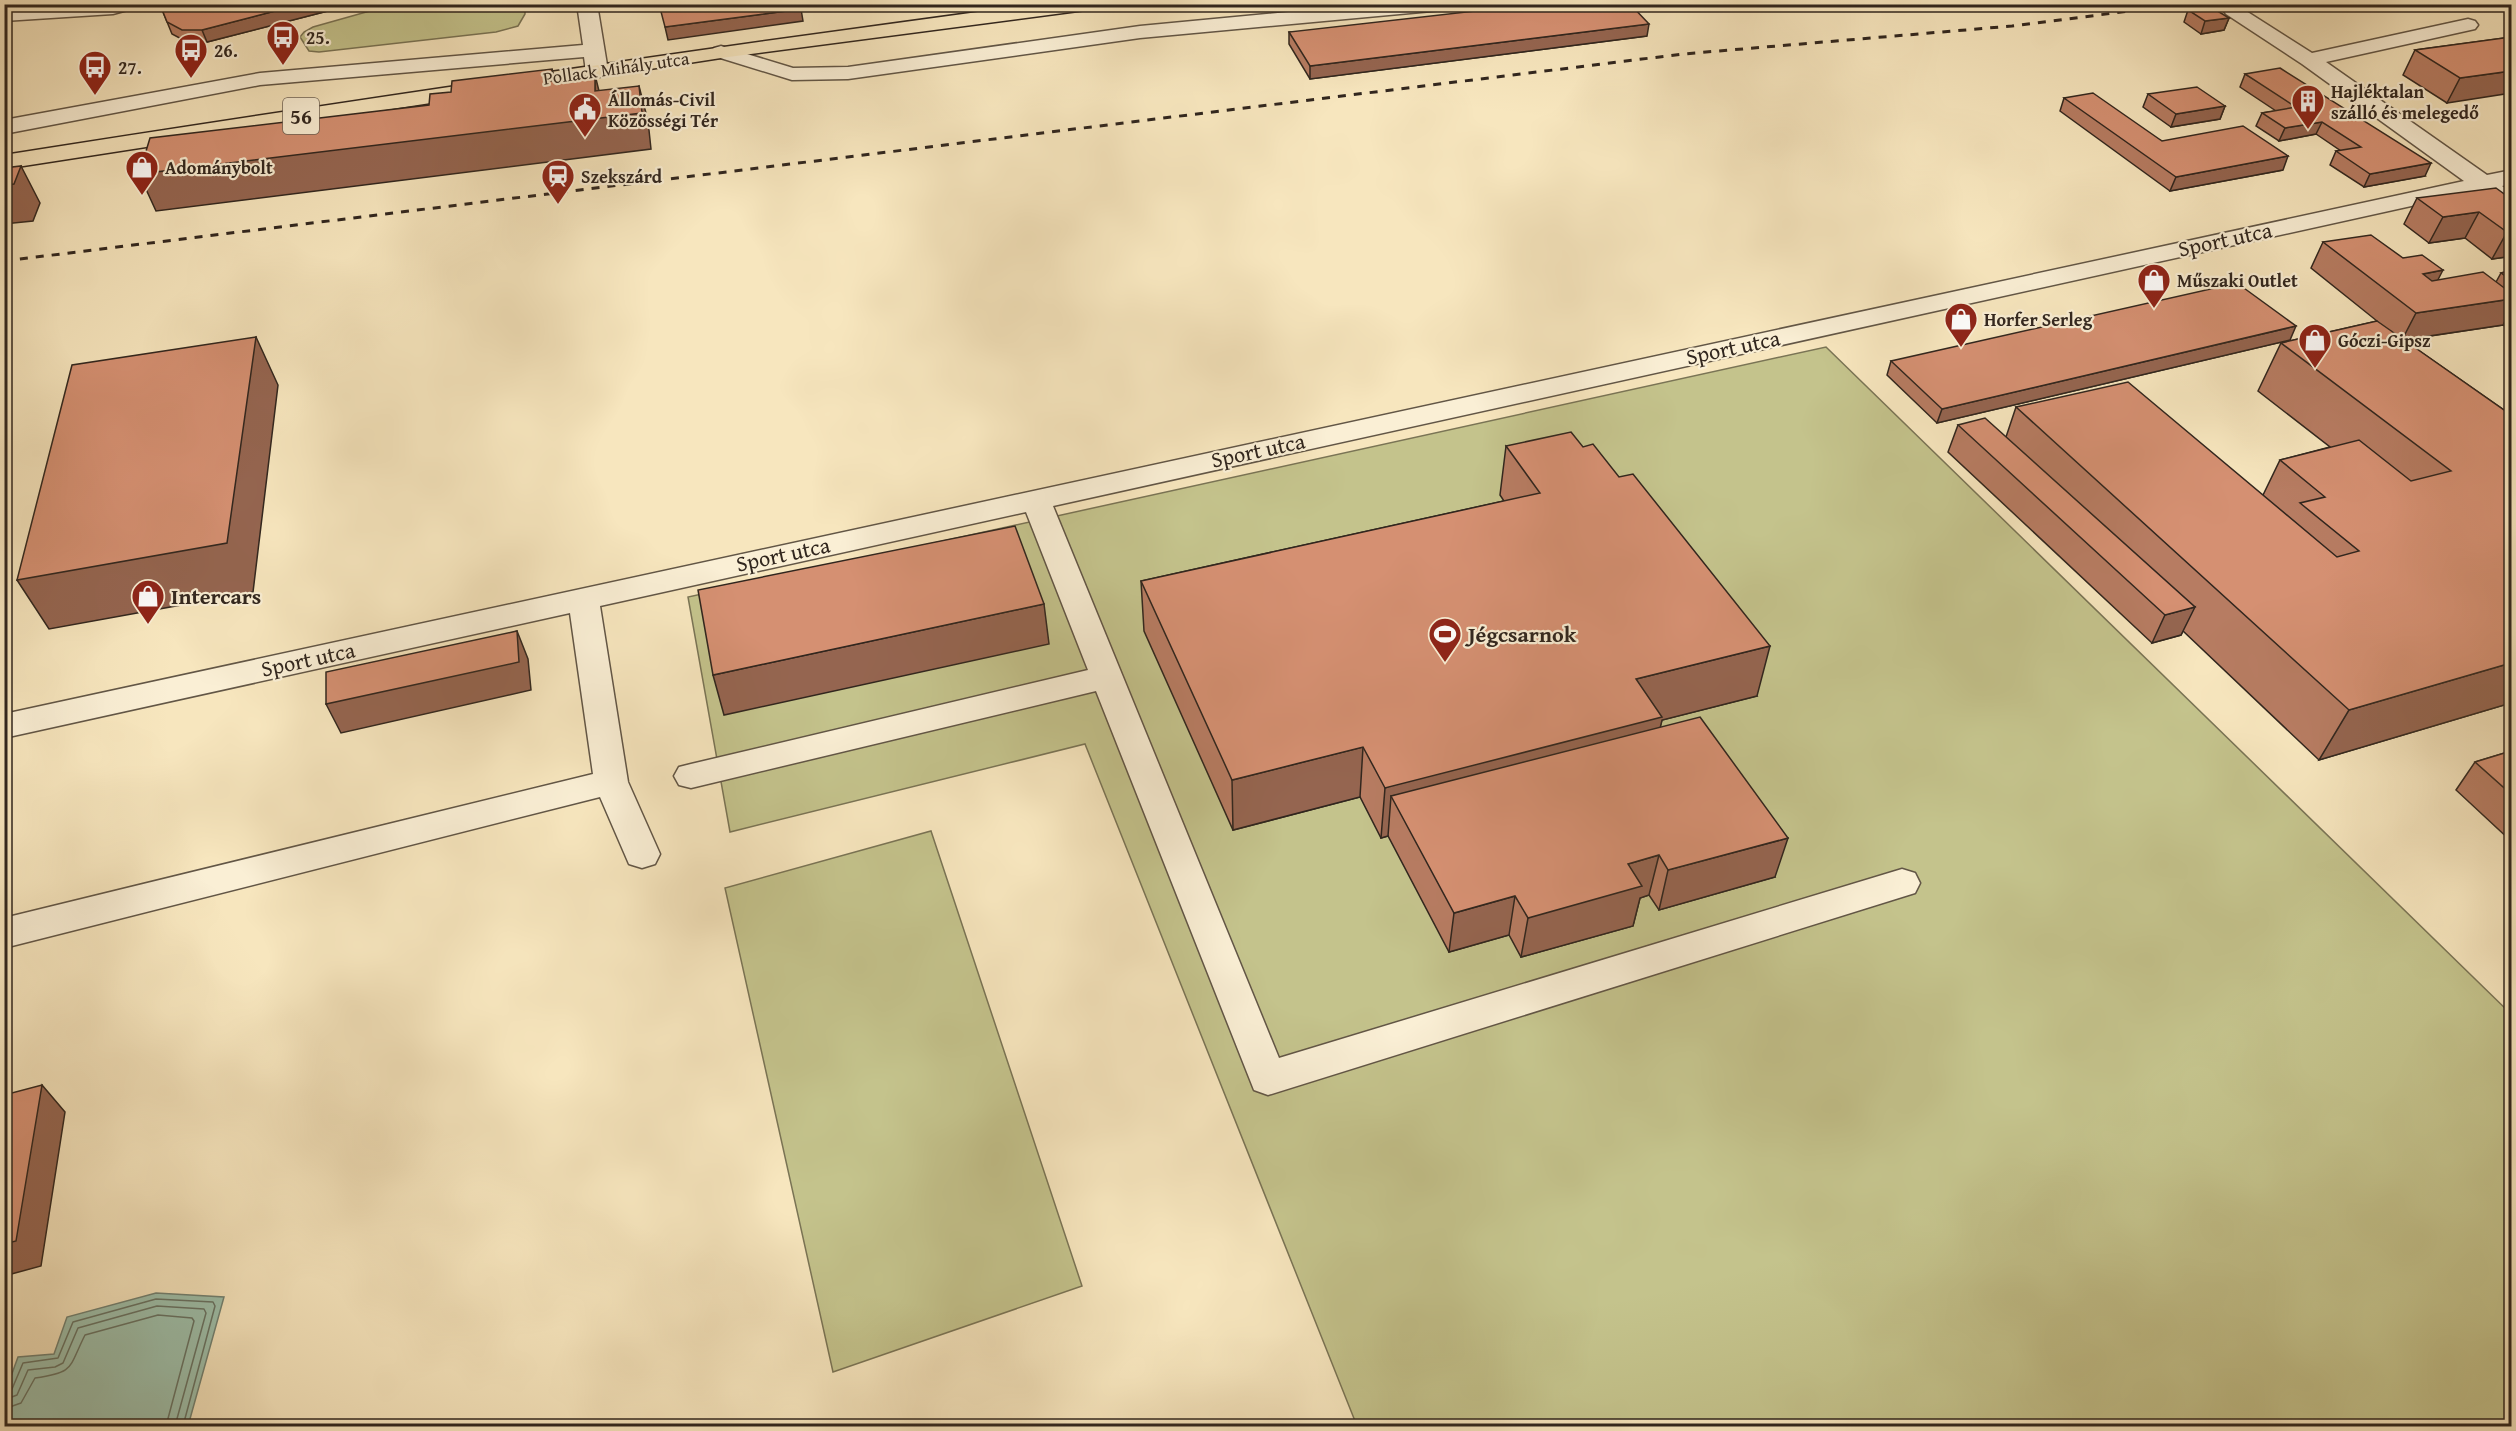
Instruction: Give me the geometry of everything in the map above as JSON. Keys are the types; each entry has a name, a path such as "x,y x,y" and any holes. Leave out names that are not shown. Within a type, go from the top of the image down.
{"main road":[{"name":"Pollack Mihály utca","path":"4,162 596,60 721,52 1086,4"}],"street":[{"path":"4,10 27,4"},
{"path":"4,15 113,8 128,4"},
{"path":"4,127 260,79 596,60 587,4"},
{"path":"721,52 792,74 848,73 1140,32 1443,4"},
{"path":"2233,10 2309,60 2511,204"},
{"path":"2309,60 2468,25"},
{"name":"Sport utca","path":"4,726 2511,177"},
{"path":"1035,499 1268,1078 1902,884"},
{"path":"583,598 610,782 642,854"},
{"path":"691,777 1106,677"},
{"path":"4,933 610,782"}],"shaded area":[{"path":"391,5 525,5 525,14 518,26 496,32 319,52 309,51 300,37 313,27"},
{"path":"1826,347 2511,1014 2511,1426 1357,1426 1085,744 730,832 688,597"},
{"path":"931,831 1082,1286 833,1372 725,888"}],"water":[{"path":"156,1293 224,1297 188,1426 5,1426 5,1393 18,1357 54,1354 67,1317"}],"building":[{"path":"166,4 302,4 202,30 182,30 167,22 163,12"},
{"path":"659,4 800,4 801,9 665,27"},
{"path":"1536,4 1630,4 1649,24 1310,66 1289,32"},
{"path":"2211,7 2229,18 2205,21 2188,10"},
{"path":"2511,37 2511,71 2460,78 2415,50"},
{"path":"2280,68 2431,163 2370,174 2336,151 2361,147 2322,122 2285,128 2262,113 2296,107 2245,74"},
{"path":"552,69 551,81 595,75 595,91 639,86 642,113 139,174 150,138 429,105 430,94 451,92 452,81"},
{"path":"2197,87 2225,106 2176,114 2148,94"},
{"path":"2093,93 2162,141 2243,126 2288,156 2176,177 2064,98"},
{"path":"21,166 14,184 4,185 4,168"},
{"path":"2496,188 2511,199 2511,232 2507,232 2479,212 2443,217 2417,198"},
{"path":"2371,235 2403,258 2422,255 2443,270 2423,274 2432,281 2483,272 2511,293 2511,299 2416,313 2323,242"},
{"path":"2511,271 2511,280 2501,273"},
{"path":"2237,283 2296,326 1942,409 1891,361"},
{"path":"2377,321 2511,415 2511,663 2349,710 2016,407 2128,382 2337,557 2359,551 2300,503 2325,497 2280,460 2359,440 2411,481 2451,471 2281,343"},
{"path":"256,337 227,543 17,580 72,365"},
{"path":"1985,418 2195,607 2165,615 1958,425"},
{"name":"Jégcsarnok","path":"1571,432 1583,447 1593,444 1619,477 1633,474 1770,646 1636,679 1662,717 1385,788 1363,747 1232,780 1141,581 1540,493 1506,446"},
{"path":"1015,526 1044,604 713,675 698,590"},
{"path":"517,631 519,662 326,704 326,672"},
{"path":"1700,717 1788,838 1668,870 1659,855 1628,864 1642,886 1528,918 1515,896 1454,913 1391,796"},
{"path":"2511,751 2511,794 2475,762"},
{"path":"42,1085 16,1241 4,1244 4,1095"}],"railway":[{"path":"4,261 1683,54 2012,26 2185,4"}],"place":[{"name":"25.","path":"283,66"},
{"name":"26.","path":"191,79"},
{"name":"27.","path":"95,96"},
{"name":"Hajléktalan szálló és melegedő","path":"2308,130"},
{"name":"Állomás-Civil Közösségi Tér","path":"585,138"},
{"name":"Adománybolt","path":"142,196"},
{"name":"Szekszárd","path":"558,205"},
{"name":"Műszaki Outlet","path":"2154,309"},
{"name":"Horfer Serleg","path":"1961,348"},
{"name":"Góczi-Gipsz","path":"2315,369"},
{"name":"Intercars","path":"148,625"},
{"name":"Jégcsarnok","path":"1445,663"}]}
